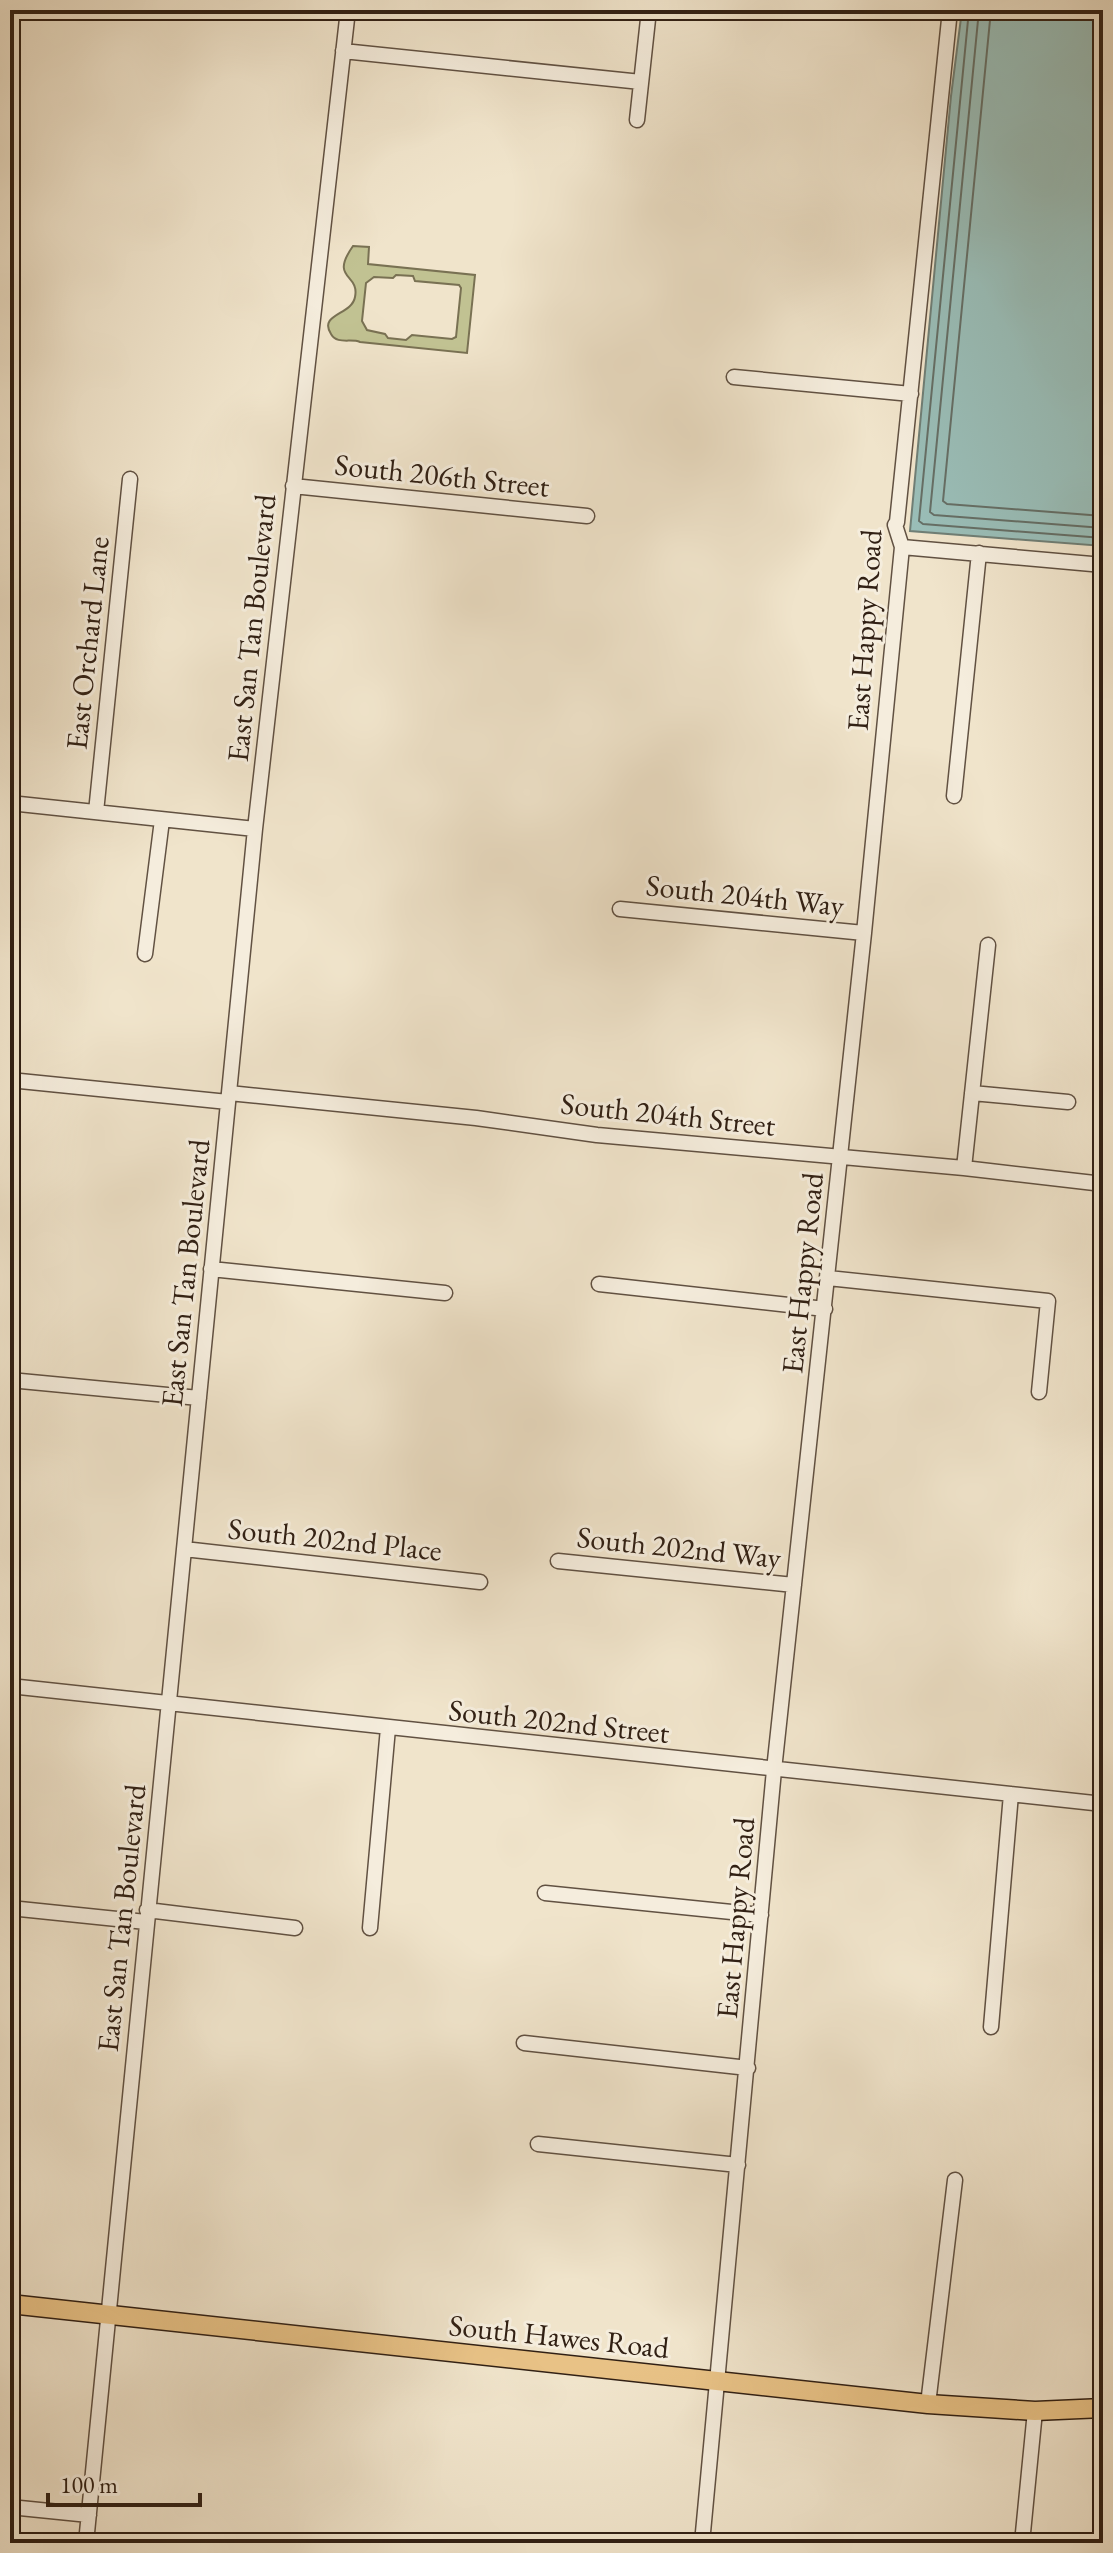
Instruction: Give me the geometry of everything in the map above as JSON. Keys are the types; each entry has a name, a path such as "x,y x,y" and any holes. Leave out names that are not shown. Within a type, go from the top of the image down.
{"main road":[{"name":"South Hawes Road","path":"10,2304 928,2404 1035,2411 1103,2408"}],"street":[{"name":"East San Tan Boulevard","path":"86,2543 255,829 348,10"},
{"path":"637,120 649,10"},
{"name":"East Happy Road","path":"702,2543 774,1770 825,1309 902,547 895,525 950,10"},
{"path":"343,51 641,82"},
{"path":"734,377 911,394"},
{"name":"East Orchard Lane","path":"96,812 130,479"},
{"name":"South 206th Street","path":"293,486 587,516"},
{"path":"902,547 1103,565"},
{"path":"954,796 979,553"},
{"path":"10,813 10,803 255,829"},
{"path":"145,954 162,820"},
{"name":"South 204th Way","path":"620,909 864,933"},
{"path":"964,1168 988,945"},
{"name":"South 204th Street","path":"10,1080 476,1118 597,1135 964,1168 1103,1184"},
{"path":"972,1093 1068,1102"},
{"path":"211,1269 445,1293"},
{"path":"828,1278 1048,1301 1039,1392"},
{"path":"599,1284 825,1309"},
{"path":"10,1380 199,1398"},
{"name":"South 202nd Place","path":"184,1549 480,1582"},
{"name":"South 202nd Way","path":"558,1561 794,1585"},
{"name":"South 202nd Street","path":"10,1686 1103,1804"},
{"path":"370,1928 388,1728"},
{"path":"991,2027 1011,1794"},
{"path":"545,1893 761,1915"},
{"path":"10,1908 295,1928"},
{"path":"524,2043 748,2068"},
{"path":"538,2144 738,2165"},
{"path":"928,2404 955,2180"},
{"path":"1022,2543 1035,2411"},
{"path":"10,2507 89,2515"}],"green space":[{"path":"353,246 369,247 368,264 475,275 467,353 334,337 328,327 329,322 348,308 355,297 353,284 344,271 346,257","holes":["413,276 415,281 459,285 456,337 412,335 406,340 388,338 385,334 367,330 362,321 366,283 374,277"]}],"water":[{"path":"962,10 1103,10 1103,546 910,531 951,96"}]}
